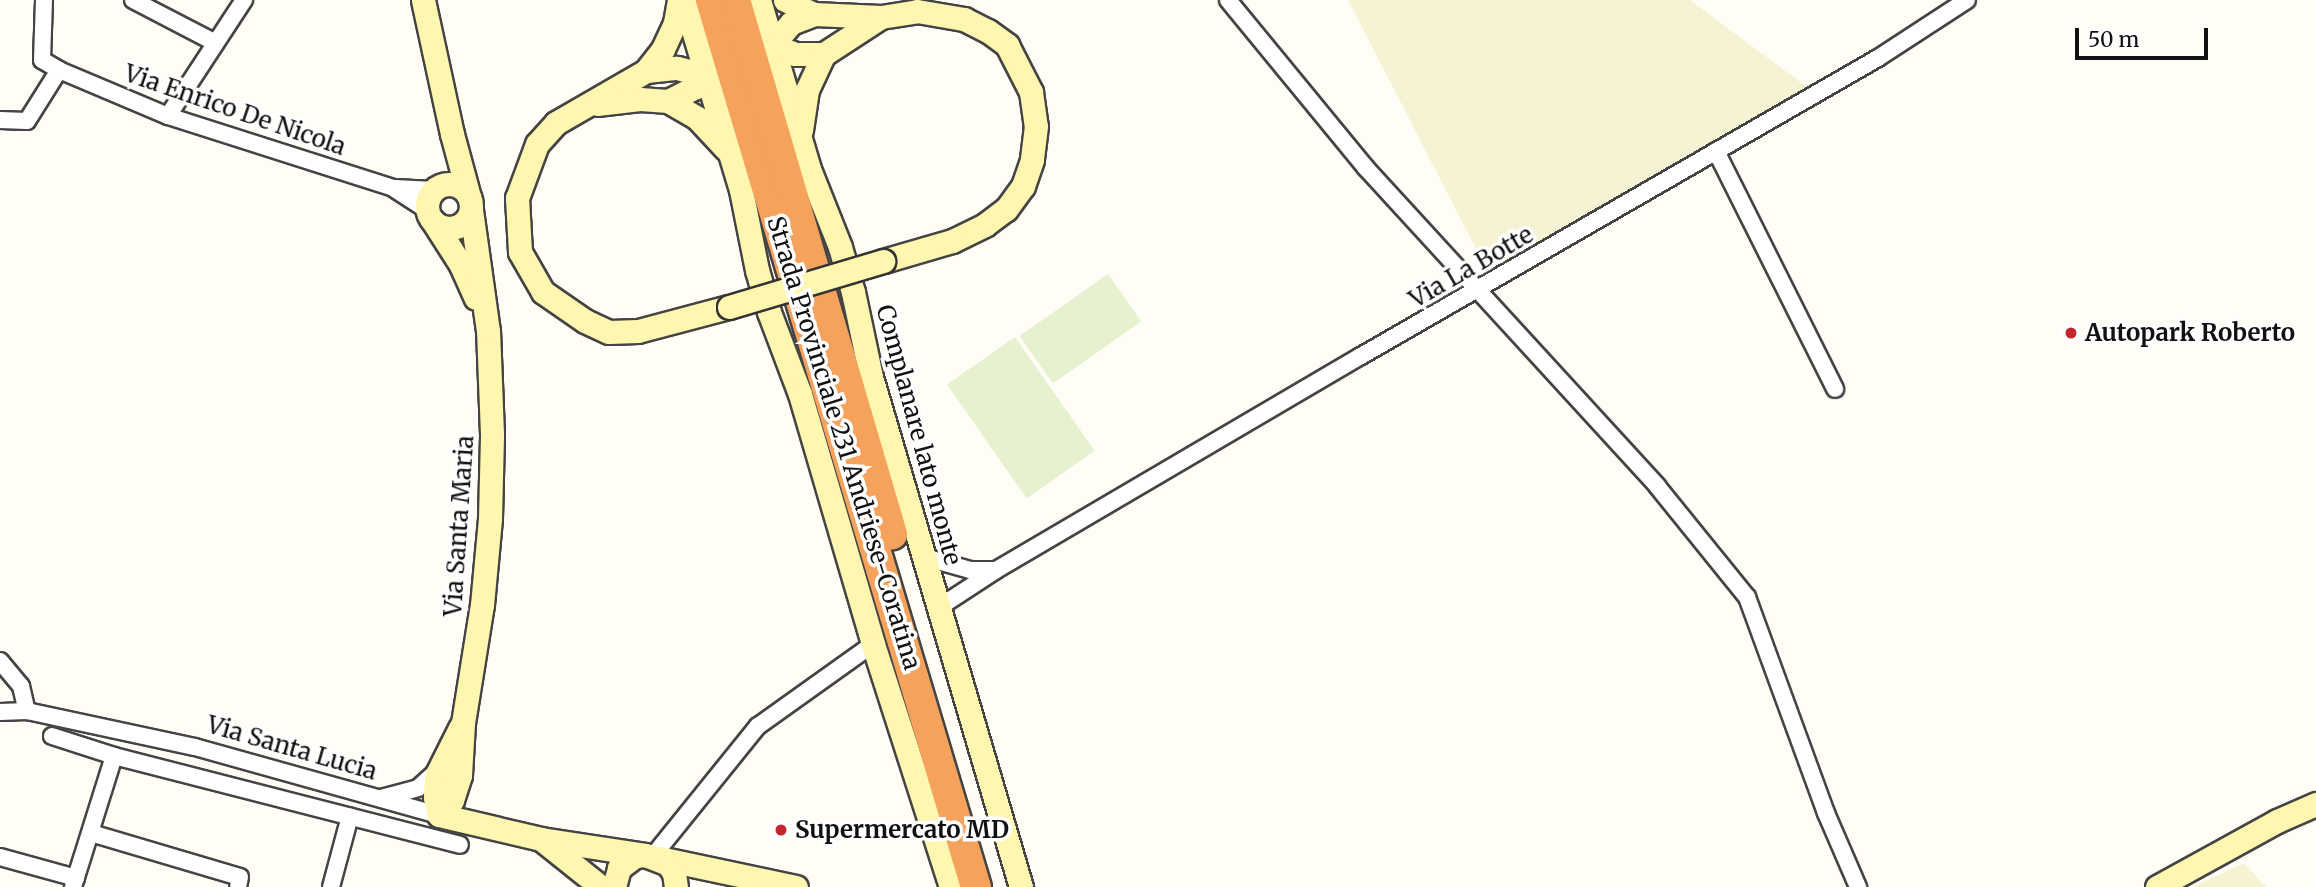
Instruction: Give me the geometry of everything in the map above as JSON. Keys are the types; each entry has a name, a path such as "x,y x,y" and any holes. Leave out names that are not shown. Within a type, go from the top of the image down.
{"highway":[{"name":"Strada Provinciale 231 Andriese-Coratina","path":"711,0 976,887"},
{"name":"Strada Provinciale 231 Andriese-Coratina","path":"736,0 996,887"}],"main road":[{"name":"Via Santa Maria","path":"423,0 470,203 488,331 492,434 490,518 481,618 463,723 450,772 435,797 439,815"},
{"path":"646,71 667,40 681,0"},
{"path":"681,0 730,153 757,270 800,394 873,644 951,887"},
{"name":"Complanare lato monte","path":"759,0 799,137 843,258 871,377 1021,887"},
{"path":"706,75 677,68 646,71 556,123 537,144 517,198 520,252 543,292 585,321 608,332 638,331 729,307 953,241 985,225 1006,209 1023,186 1032,160 1036,126 1031,92 1007,45 988,31 942,14 917,11 881,17 814,14 785,0"},
{"path":"814,14 791,23 772,45 795,54 824,54"},
{"path":"799,137 807,90 824,54 881,17"},
{"path":"667,101 696,87 706,75"},
{"path":"587,105 640,99 667,101 697,118 730,153"},
{"name":"Via Santa Maria","path":"452,134 450,163 434,201 472,286 488,331"},
{"path":"460,186 470,203 464,222 452,228 434,201 460,186"},
{"path":"450,772 486,826"},
{"path":"2157,887 2277,821 2316,804"},
{"name":"Via Santa Lucia","path":"439,815 541,839 652,856 796,887"},
{"name":"Via Santa Lucia","path":"541,839 601,887"},
{"path":"936,845 936,887"},
{"path":"614,887 620,868 635,856 652,856 674,873 676,887"},
{"path":"712,887 757,878"}],"street":[{"path":"0,120 27,121 59,70 42,60 44,0"},
{"path":"133,0 216,43"},
{"path":"168,116 244,0"},
{"path":"1228,0 1366,167 1657,486 1747,597 1826,813 1858,887"},
{"name":"Via La Botte","path":"938,608 996,570 1878,58 1967,0"},
{"name":"Via Enrico De Nicola","path":"59,70 168,116 434,201"},
{"path":"1716,151 1835,389"},
{"path":"924,556 970,570 996,570"},
{"path":"652,856 758,726 873,644"},
{"path":"0,661 21,686 27,711"},
{"name":"Via Santa Lucia","path":"0,712 27,711 195,747 439,815"},
{"path":"52,736 114,756 460,845"},
{"path":"0,858 75,882 114,756"},
{"name":"Via Santa Maria","path":"375,799 418,788 450,772"},
{"path":"331,887 350,816"},
{"path":"91,833 240,877 238,887"}],"shaded area":[{"path":"1348,0 1690,0 1811,90 1490,276"},
{"path":"2244,863 2266,887 2192,887"}],"green space":[{"path":"1108,274 1141,322 1053,383 1020,336"},
{"path":"1015,337 1095,451 1027,498 947,385"}],"place":[{"name":"Autopark Roberto","path":"2071,333"},
{"name":"Supermercato MD","path":"781,830"}]}
